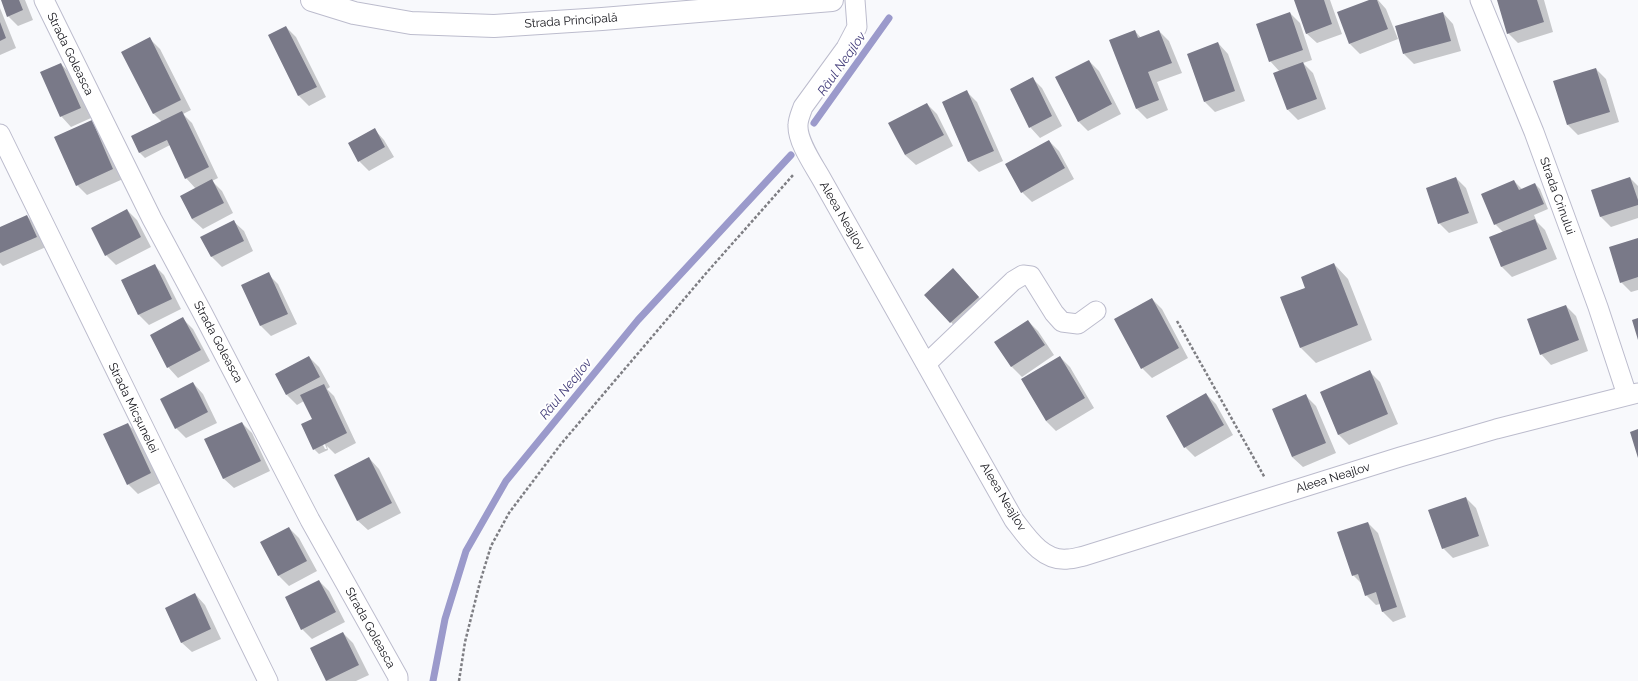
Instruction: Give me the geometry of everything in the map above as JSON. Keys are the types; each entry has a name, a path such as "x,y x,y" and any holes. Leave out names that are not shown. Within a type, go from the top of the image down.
{"main road":[{"name":"Strada Principală","path":"312,0 354,13 411,23 494,26 610,19 832,0"}],"street":[{"name":"Strada Goleasca","path":"44,0 152,219 310,520 398,677 398,681"},
{"name":"Aleea Neajlov","path":"855,0 857,27 846,48 799,116 797,126 799,136 809,157 1014,520 1030,541 1046,555 1066,560 1084,556 1496,429 1633,394"},
{"name":"Strada Crinului","path":"1480,0 1534,132 1598,307 1633,394"},
{"name":"Strada Micșunelei","path":"0,134 268,681"},
{"path":"926,364 1013,281 1023,275 1031,276 1054,313 1062,322 1078,324 1096,311"}],"path":[{"path":"459,681 465,642 480,582 491,546 509,513 566,438 708,271 809,157"},
{"path":"1177,321 1276,496"}],"building":[{"path":"1,0 19,0 23,10 7,17"},
{"path":"1294,0 1324,0 1332,24 1306,34"},
{"path":"1369,0 1377,0 1388,29 1349,44 1337,12"},
{"path":"1497,0 1537,0 1544,22 1507,34"},
{"path":"1290,12 1303,50 1269,62 1256,24"},
{"path":"1443,12 1451,41 1403,54 1395,26"},
{"path":"0,22 6,38 0,41"},
{"path":"286,26 317,87 298,96 268,35"},
{"path":"1135,30 1138,38 1159,30 1172,63 1148,72 1159,100 1136,109 1109,40"},
{"path":"150,37 181,100 153,114 121,52"},
{"path":"1218,42 1235,91 1204,102 1187,54"},
{"path":"1089,60 1112,104 1078,122 1055,77"},
{"path":"1303,62 1317,99 1287,110 1273,73"},
{"path":"61,63 81,108 60,117 40,72"},
{"path":"1596,68 1610,112 1567,125 1553,81"},
{"path":"1033,77 1052,116 1029,128 1010,89"},
{"path":"967,90 994,151 968,162 942,102"},
{"path":"927,103 944,135 905,155 888,123"},
{"path":"182,111 209,167 185,179 167,140 139,153 131,136"},
{"path":"92,120 113,169 76,186 54,137"},
{"path":"375,128 385,147 358,162 348,143"},
{"path":"1049,140 1065,168 1021,193 1005,164"},
{"path":"1456,177 1469,213 1438,224 1426,188"},
{"path":"1630,177 1638,200 1638,205 1600,217 1591,190"},
{"path":"212,179 224,203 192,219 180,196"},
{"path":"1514,180 1519,190 1535,183 1544,204 1494,225 1481,194"},
{"path":"127,209 141,237 105,256 91,228"},
{"path":"27,215 37,237 0,253 0,227"},
{"path":"1535,219 1547,249 1501,267 1489,237"},
{"path":"234,220 244,241 211,257 200,237"},
{"path":"1638,238 1638,277 1620,283 1609,247"},
{"path":"1334,263 1358,325 1300,348 1280,297 1305,288 1301,277"},
{"path":"155,264 172,299 138,315 121,280"},
{"path":"953,268 979,297 950,323 924,295"},
{"path":"269,272 288,314 260,326 241,285"},
{"path":"1152,298 1179,348 1141,369 1114,319"},
{"path":"1566,305 1579,340 1540,355 1527,319"},
{"path":"183,317 201,350 167,368 150,335"},
{"path":"1638,318 1638,340 1632,320"},
{"path":"1028,320 1045,345 1011,367 994,342"},
{"path":"309,356 320,377 286,395 275,374"},
{"path":"1060,356 1085,398 1046,421 1021,379"},
{"path":"1370,370 1388,414 1338,435 1320,392"},
{"path":"193,382 208,412 175,429 160,399"},
{"path":"324,384 347,433 313,450 301,424 312,419 300,395"},
{"path":"1206,393 1224,425 1184,448 1166,416"},
{"path":"1306,394 1326,443 1292,457 1272,409"},
{"path":"242,422 261,461 223,479 204,439"},
{"path":"128,423 151,473 127,485 103,434"},
{"path":"1638,429 1638,458 1630,432"},
{"path":"369,457 392,503 357,521 334,475"},
{"path":"1466,497 1479,536 1442,549 1428,510"},
{"path":"1368,522 1397,607 1382,612 1376,592 1365,596 1358,574 1352,576 1337,532"},
{"path":"289,527 307,561 278,576 260,542"},
{"path":"319,580 336,612 301,630 285,597"},
{"path":"195,593 211,629 181,643 165,608"},
{"path":"343,632 359,665 326,681 310,648"}],"waterway":[{"name":"Râul Neajlov","path":"814,123 889,18"},
{"name":"Râul Neajlov","path":"433,681 445,619 466,551 506,481 638,320 791,155"}]}
